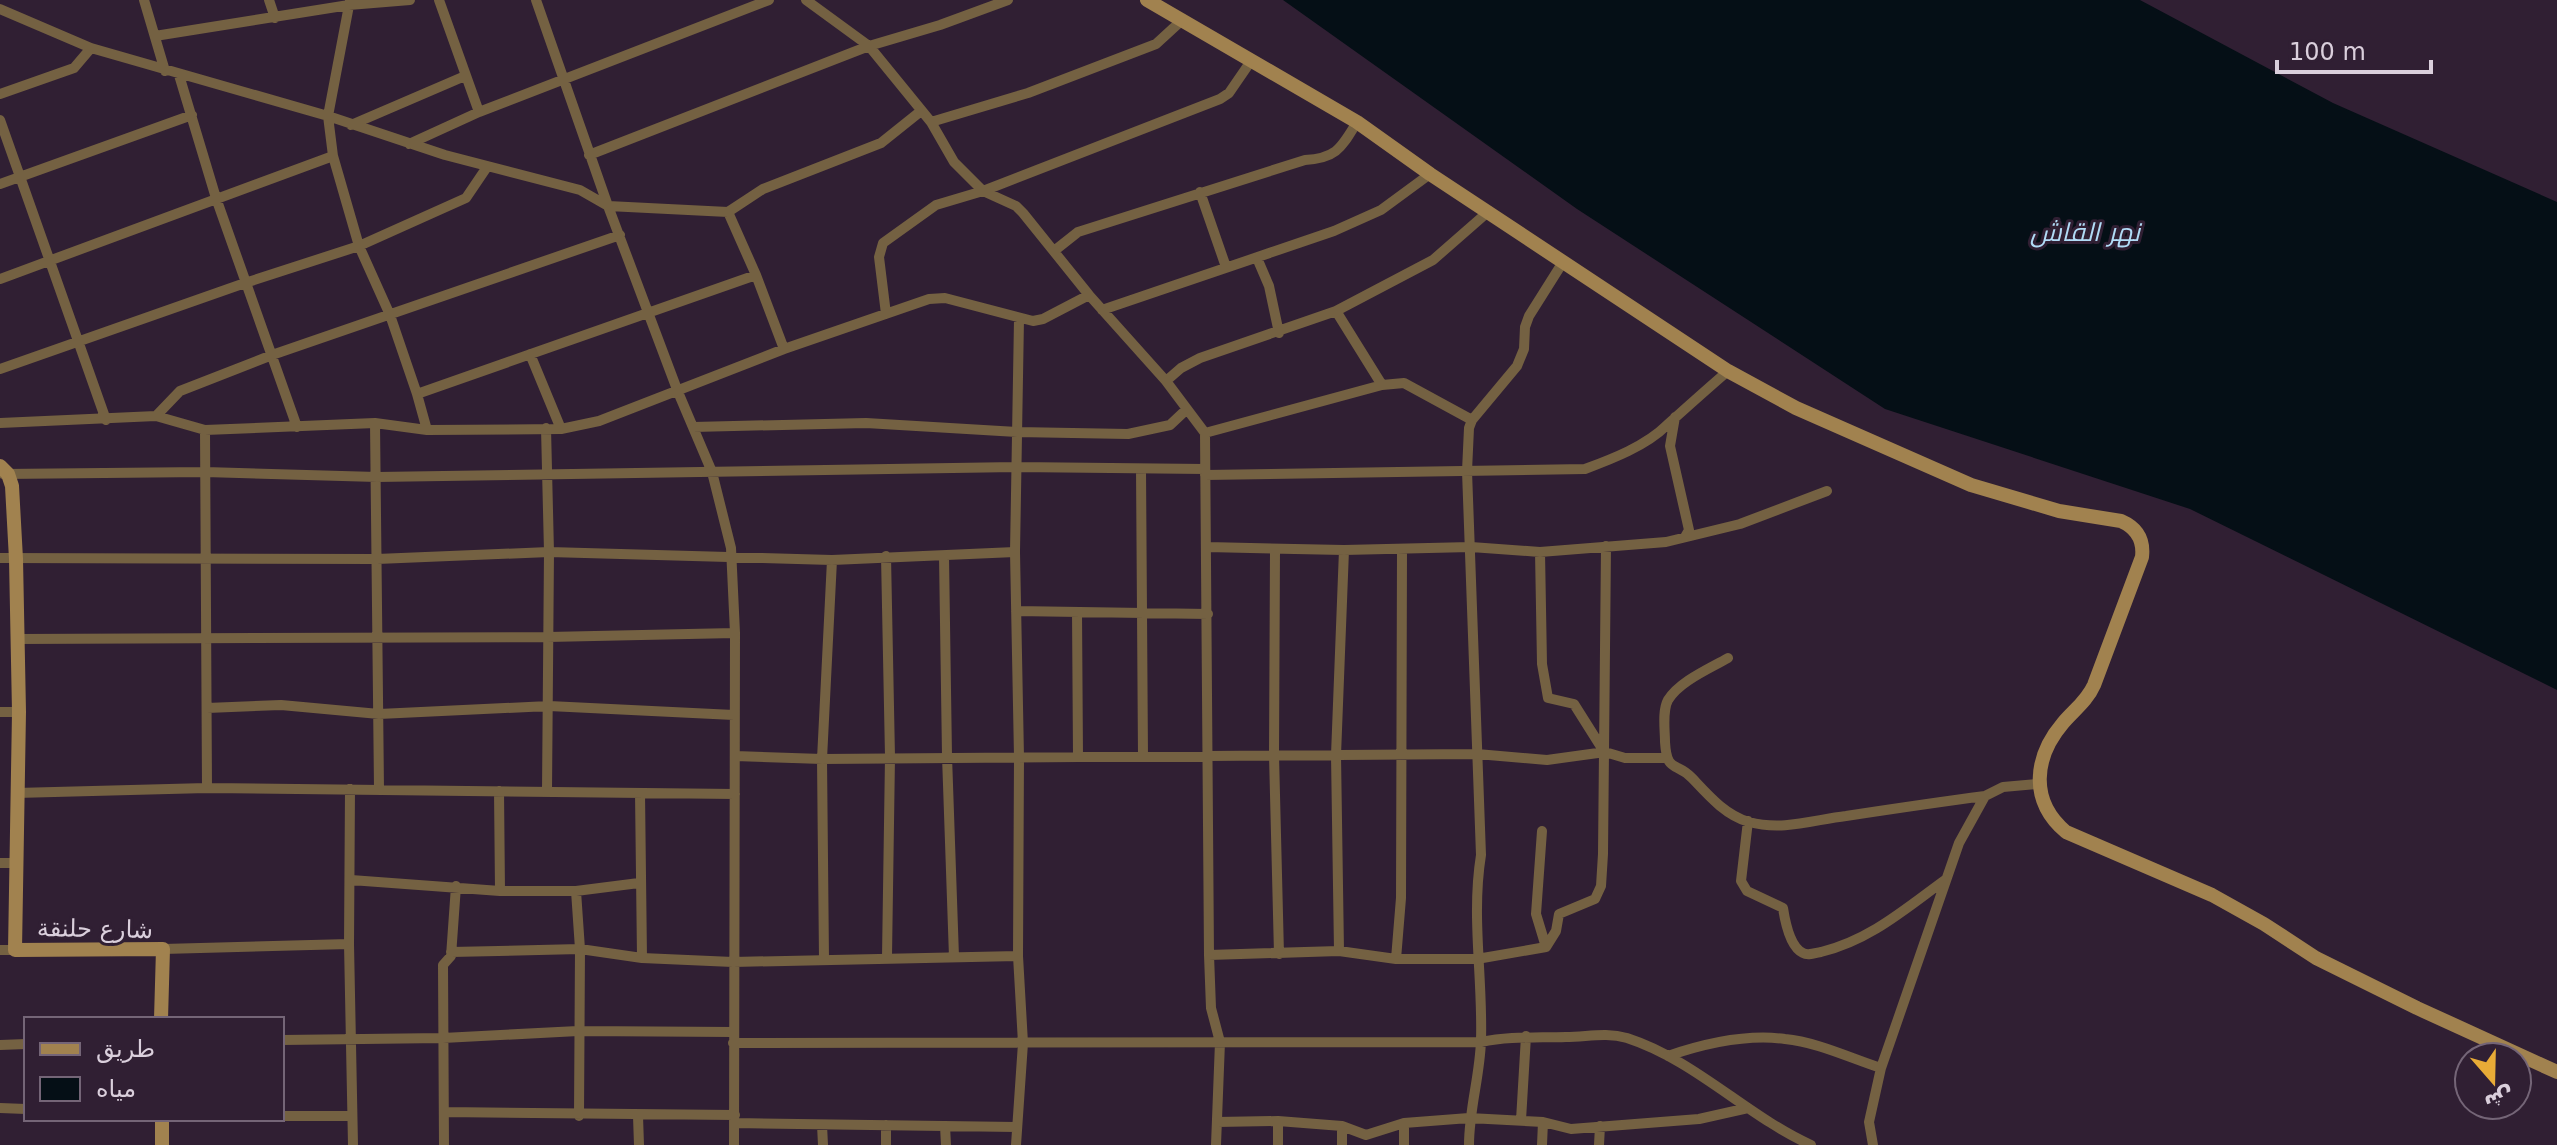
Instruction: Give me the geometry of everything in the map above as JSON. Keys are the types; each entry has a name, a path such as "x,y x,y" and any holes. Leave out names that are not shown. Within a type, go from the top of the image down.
{"main road":[{"path":"1147,0 1180,22 1357,122 1430,174 1728,371 1796,408 1943,474 2029,503 2121,521 2131,526 2143,545 2142,557 2094,685 2087,698 2064,721 2039,765 2038,784 2047,812 2066,832 2212,895 2316,958 2557,1072"},
{"name":"شارع حلنقة","path":"3,471 13,499 19,712 16,793 7,863 8,950 163,949 161,1017"},
{"path":"162,1121 162,1145"}],"street":[{"path":"144,0 165,71"},
{"path":"269,0 275,18"},
{"path":"155,36 275,18 349,2 410,0"},
{"path":"439,0 479,112"},
{"path":"536,0 608,206 678,392 712,472 732,557 735,633 734,1145"},
{"path":"409,144 479,112 769,0"},
{"path":"806,0 869,46 931,122 954,162 983,191 1016,206 1089,295 1166,381 1205,433 1209,955 1211,1008 1220,1042 1216,1145"},
{"path":"589,155 869,46 1008,0"},
{"path":"349,2 328,116 333,156 359,246 390,315 427,430"},
{"path":"0,9 91,48 328,116 487,167 580,190 608,206 728,212 763,189 881,143 921,111"},
{"path":"931,122 1028,93 1156,44 1180,22"},
{"path":"0,94 74,68 91,48"},
{"path":"886,314 879,257 883,243 936,205 983,191 1225,96 1251,61"},
{"path":"179,75 216,198 297,427"},
{"path":"351,125 465,76"},
{"path":"0,184 192,115"},
{"path":"0,120 106,420"},
{"path":"1054,251 1078,232 1305,160 1324,158 1340,150 1357,122"},
{"path":"0,279 333,156"},
{"path":"0,369 359,246 466,198 487,167"},
{"path":"1102,310 1334,231 1377,212 1430,174"},
{"path":"1200,192 1226,267"},
{"path":"1166,381 1200,358 1336,311 1433,260 1489,211"},
{"path":"728,212 784,349"},
{"path":"156,416 180,391 272,355 620,235"},
{"path":"1257,258 1269,286 1279,333"},
{"path":"1469,1145 1469,1118 1481,1042 1476,886 1481,855 1467,471 1469,428 1472,420 1517,366 1524,349 1529,316 1563,262"},
{"path":"417,394 756,275"},
{"path":"0,423 156,416 205,430 375,423 427,430 561,429 599,421 784,349 936,297 1019,319 1043,319 1089,295"},
{"path":"1336,311 1382,385"},
{"path":"1016,1145 1023,1043 1018,956 1019,757 1015,552 1019,319"},
{"path":"530,354 561,429"},
{"path":"3,471 377,477 1016,467 1205,472 1585,469 1643,442 1667,426 1675,415 1728,371"},
{"path":"1205,433 1382,385 1404,383 1472,420"},
{"path":"693,427 866,423 1017,432 1128,434 1170,425 1187,409"},
{"path":"1675,415 1670,446 1689,530 1685,537"},
{"path":"375,423 379,789"},
{"path":"546,428 549,552 547,791"},
{"path":"205,430 207,788"},
{"path":"1141,469 1143,756"},
{"path":"1207,547 1402,550 1471,547 1540,552 1666,542 1740,524 1827,491"},
{"path":"1209,955 1339,951 1396,959 1477,959 1546,947 1556,931 1559,914 1595,899 1601,886 1606,546"},
{"path":"1275,549 1274,755 1279,954"},
{"path":"1339,951 1336,755 1344,550"},
{"path":"1396,959 1401,898 1402,550"},
{"path":"0,558 377,559 549,552 832,560 1015,552"},
{"path":"1540,552 1542,664 1548,698 1574,704 1605,752"},
{"path":"886,556 890,757 887,957"},
{"path":"944,556 954,957"},
{"path":"824,959 822,759 832,560"},
{"path":"1016,611 1208,614"},
{"path":"1077,612 1078,756"},
{"path":"17,639 548,637 735,633"},
{"path":"1728,658 1700,674 1668,700 1665,711 1667,758 1673,768 1689,775 1705,795 1748,821 1791,826 1985,796 2003,787 2038,784"},
{"path":"207,708 281,705 379,714 549,706 734,715"},
{"path":"0,712 19,712"},
{"path":"735,756 822,759 1477,754 1547,760 1605,752 1625,758 1667,758"},
{"path":"16,793 207,788 735,794"},
{"path":"350,789 353,1145"},
{"path":"499,791 500,891"},
{"path":"640,793 642,958"},
{"path":"1873,1145 1869,1122 1881,1068 1959,843 1985,796"},
{"path":"1748,821 1741,881 1747,891 1783,908 1786,926 1804,954 1859,940 1946,879"},
{"path":"1542,831 1536,914 1546,947"},
{"path":"351,880 500,891 576,891 639,883"},
{"path":"444,1145 443,965 451,957 456,886"},
{"path":"576,891 580,949 579,1116"},
{"path":"163,949 349,944"},
{"path":"451,952 580,949 642,958 733,962 1018,956"},
{"path":"284,1040 443,1038 578,1031 733,1038 1023,1043 1481,1042 1526,1036 1568,1038 1606,1035 1626,1038 1668,1056 1772,1125 1811,1145"},
{"path":"1521,1120 1526,1036"},
{"path":"1668,1056 1707,1045 1770,1038 1799,1041 1881,1068"},
{"path":"0,1045 24,1044"},
{"path":"0,1108 24,1109"},
{"path":"1217,1122 1278,1121 1342,1126 1366,1135 1404,1123 1469,1118 1543,1122 1571,1129 1699,1119 1748,1108"},
{"path":"444,1112 735,1119 822,1125 1016,1127"},
{"path":"284,1116 352,1116"},
{"path":"638,1116 639,1145"},
{"path":"1278,1121 1278,1145"},
{"path":"1542,1145 1543,1122"},
{"path":"1404,1123 1404,1145"},
{"path":"822,1125 823,1145"},
{"path":"886,1125 886,1145"},
{"path":"945,1126 946,1145"},
{"path":"1342,1126 1342,1145"},
{"path":"1599,1145 1600,1126"}],"water":[{"name":"نهر القاش","path":"1283,0 2140,0 2333,103 2557,202 2557,690 2190,509 1885,409 1577,209"}]}
